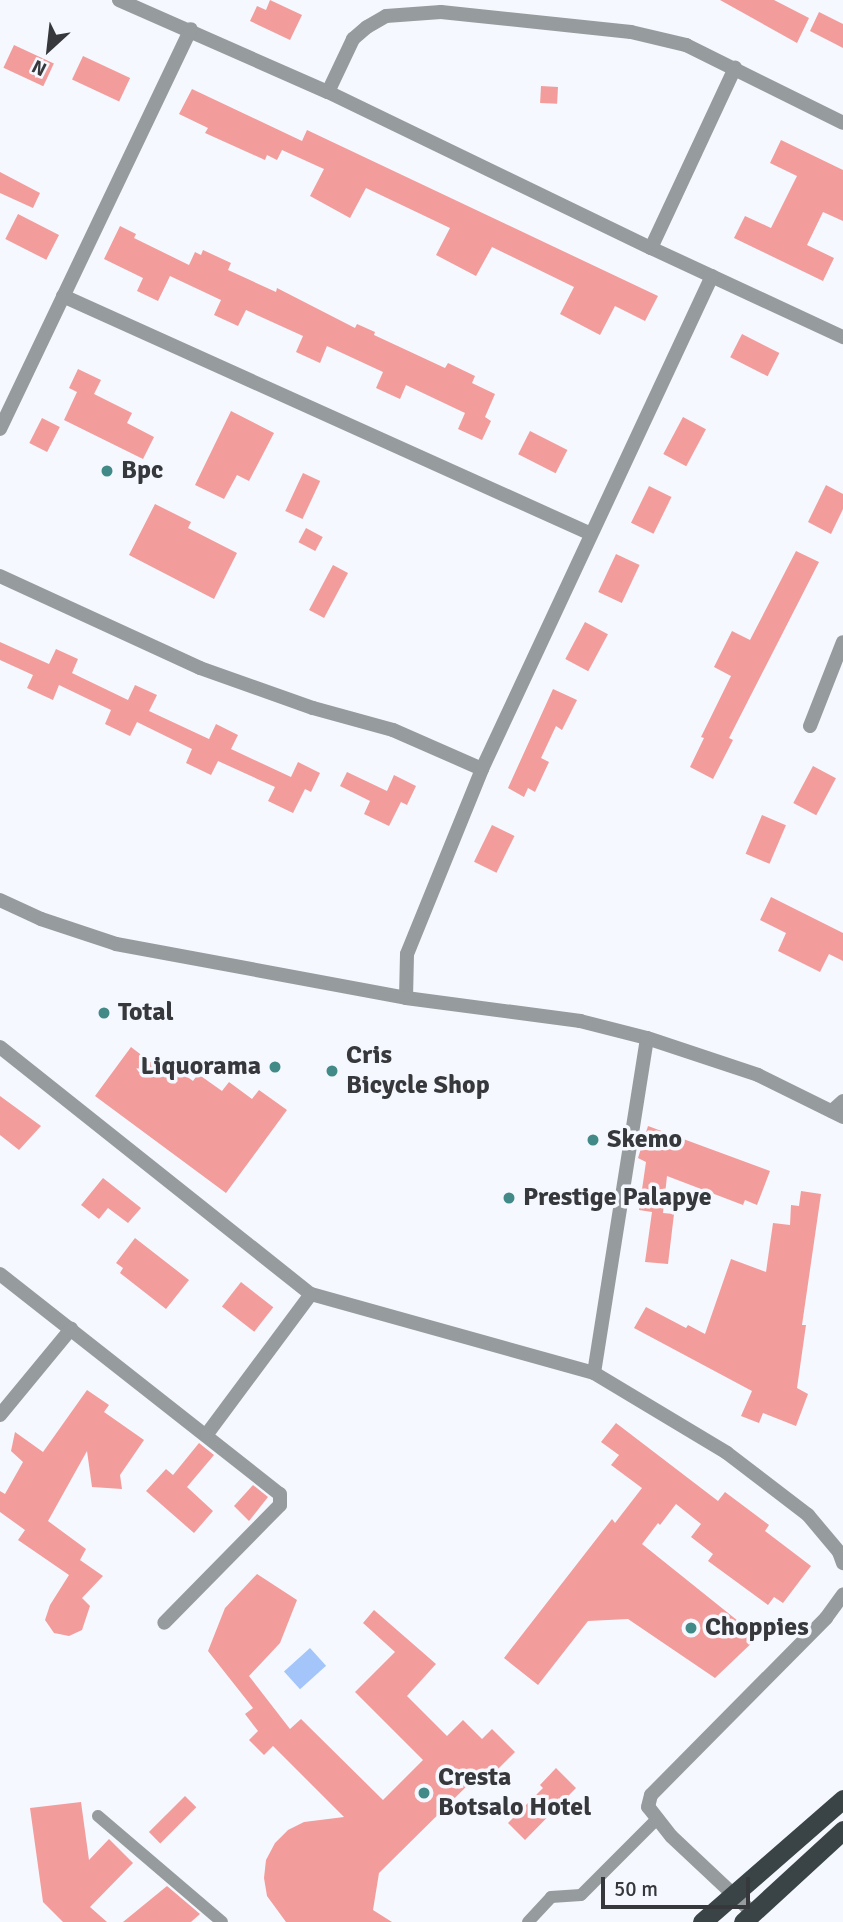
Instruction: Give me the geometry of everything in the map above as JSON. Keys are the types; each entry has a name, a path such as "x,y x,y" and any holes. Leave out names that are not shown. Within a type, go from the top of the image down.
{"highway":[{"path":"702,1922 843,1799"},
{"path":"748,1917 843,1830"}],"street":[{"path":"119,0 191,29 328,92 651,248 843,337"},
{"path":"328,92 352,39 367,27 386,16 441,12 631,32 686,45 843,123"},
{"path":"0,429 191,29"},
{"path":"651,248 735,68"},
{"path":"406,998 407,954 482,769 712,276"},
{"path":"64,296 591,534"},
{"path":"0,576 200,668 313,708 393,730 482,769"},
{"path":"810,726 843,642"},
{"path":"0,900 41,919 116,944 406,998 580,1021 647,1038 758,1075 837,1114 843,1101"},
{"path":"594,1373 647,1038"},
{"path":"0,1047 311,1294 594,1373 727,1454 808,1515 839,1552 843,1563"},
{"path":"0,1274 280,1494 281,1500 270,1515 163,1623"},
{"path":"207,1434 311,1294"},
{"path":"0,1415 71,1329"},
{"path":"748,1917 733,1894 657,1819 648,1807 651,1795 826,1618 843,1595"}],"lane":[{"path":"98,1815 212,1919"},
{"path":"528,1922 551,1897 581,1895 657,1819"}],"water":[{"path":"310,1648 326,1666 300,1689 284,1671"}],"building":[{"path":"270,0 302,15 290,40 250,21 257,6 266,10"},
{"path":"720,0 774,0 809,18 797,43"},
{"path":"819,12 843,24 843,48 810,31"},
{"path":"14,45 54,64 43,86 3,68"},
{"path":"83,56 130,78 119,102 72,80"},
{"path":"541,86 558,87 557,104 540,103"},
{"path":"192,89 302,141 307,130 658,296 645,321 615,306 600,335 560,314 574,287 492,247 476,276 436,255 450,228 366,188 350,218 310,196 324,169 282,150 277,160 267,155 265,160 205,133 208,128 179,114"},
{"path":"781,140 843,170 843,221 823,212 807,245 834,258 823,281 734,238 745,216 771,228 797,176 770,163"},
{"path":"0,172 40,193 33,208 0,193"},
{"path":"18,214 59,235 46,260 5,239"},
{"path":"120,226 136,234 134,238 189,265 195,252 201,255 203,250 231,263 228,270 276,292 277,288 355,328 357,324 375,332 374,335 445,368 448,363 475,376 472,383 495,394 485,417 491,421 482,440 458,429 465,413 406,385 400,399 376,388 383,372 327,346 320,363 296,352 303,336 246,310 238,326 214,315 221,300 170,276 158,301 137,291 143,278 104,259"},
{"path":"742,334 779,353 768,376 730,357"},
{"path":"78,369 101,380 94,394 132,413 127,423 154,437 143,459 64,420 77,392 69,388"},
{"path":"231,411 274,433 249,481 237,475 224,499 195,485"},
{"path":"683,417 706,429 686,466 663,454"},
{"path":"42,418 60,427 47,452 29,443"},
{"path":"530,431 567,450 556,473 518,454"},
{"path":"303,473 320,481 302,519 285,511"},
{"path":"826,485 843,494 843,509 831,534 808,522"},
{"path":"649,486 671,497 653,534 631,523"},
{"path":"155,504 191,522 188,528 237,553 214,599 129,555"},
{"path":"306,528 323,537 315,551 298,542"},
{"path":"796,551 819,562 729,738 733,740 713,779 690,767 704,738 701,737 731,676 714,667 732,631 750,640"},
{"path":"616,554 640,565 622,603 598,592"},
{"path":"333,565 348,573 324,618 309,610"},
{"path":"585,622 608,634 588,671 565,659"},
{"path":"0,642 49,664 56,649 78,659 72,673 128,700 135,685 157,695 149,711 209,739 216,724 238,735 231,749 291,777 298,762 320,773 311,792 305,789 293,813 268,801 275,787 218,761 211,775 186,763 192,749 137,722 130,736 105,724 111,710 59,685 53,700 27,688 33,675 0,660"},
{"path":"553,689 577,700 562,730 556,726 541,758 549,762 535,792 528,788 524,797 508,788"},
{"path":"813,766 836,778 816,815 793,803"},
{"path":"347,772 387,791 394,775 416,786 407,805 401,802 389,826 364,814 370,801 340,786"},
{"path":"762,815 786,825 770,864 746,854"},
{"path":"492,825 514,836 496,873 474,862"},
{"path":"771,897 843,933 843,961 829,954 820,972 778,951 786,933 760,920"},
{"path":"131,1047 161,1070 167,1062 193,1081 198,1074 222,1091 229,1082 252,1099 259,1090 287,1110 226,1193 95,1096"},
{"path":"0,1096 41,1126 19,1150 0,1135"},
{"path":"648,1126 770,1171 757,1205 745,1200 743,1205 667,1176 663,1213 674,1214 668,1264 645,1262 652,1212 639,1210 646,1162 638,1158"},
{"path":"103,1178 141,1208 128,1223 108,1208 99,1219 81,1205"},
{"path":"801,1191 821,1194 802,1325 806,1325 797,1388 808,1394 796,1426 763,1413 759,1423 741,1416 752,1391 634,1328 646,1307 686,1328 688,1325 705,1334 731,1259 766,1272 773,1223 790,1225 791,1205 799,1206"},
{"path":"135,1238 189,1280 166,1309 120,1273 123,1268 116,1263"},
{"path":"241,1282 273,1307 254,1332 222,1306"},
{"path":"87,1390 109,1405 104,1412 144,1440 120,1475 122,1489 92,1487 87,1451 48,1521 86,1549 80,1560 103,1576 82,1598 90,1606 82,1630 69,1636 54,1633 45,1620 50,1605 69,1575 18,1540 25,1530 0,1512 0,1491 5,1494 23,1462 11,1451 15,1432 43,1452"},
{"path":"616,1423 718,1501 725,1492 769,1525 765,1531 811,1566 783,1603 774,1597 768,1605 708,1561 713,1554 691,1537 701,1524 676,1504 660,1525 658,1523 642,1544 758,1637 715,1678 628,1619 588,1621 538,1685 504,1658 612,1519 615,1523 642,1488 611,1465 619,1455 601,1442"},
{"path":"199,1443 214,1455 187,1487 213,1511 194,1533 146,1491 166,1469 173,1475"},
{"path":"253,1485 268,1497 249,1521 234,1506"},
{"path":"257,1574 297,1600 280,1643 249,1676 290,1729 301,1719 383,1800 423,1760 355,1692 395,1652 363,1623 374,1610 436,1664 407,1696 447,1736 463,1720 482,1739 492,1729 515,1752 481,1786 474,1779 379,1873 373,1910 392,1922 286,1922 267,1896 264,1878 266,1860 275,1843 288,1830 304,1822 344,1817 273,1746 264,1755 249,1740 258,1731 245,1714 253,1708 208,1651 225,1608"},
{"path":"556,1768 576,1788 525,1840 508,1823 543,1788 540,1785"},
{"path":"185,1796 196,1807 160,1843 149,1832"},
{"path":"81,1802 89,1860 109,1839 133,1863 90,1907 107,1922 63,1922 43,1902 30,1808"},
{"path":"167,1886 200,1914 191,1922 123,1922"}],"place":[{"name":"Bpc","path":"107,471"},
{"name":"Total","path":"104,1013"},
{"name":"Liquorama","path":"275,1067"},
{"name":"Cris Bicycle Shop","path":"332,1071"},
{"name":"Skemo","path":"593,1140"},
{"name":"Prestige Palapye","path":"509,1198"},
{"name":"Choppies","path":"691,1628"},
{"name":"Cresta Botsalo Hotel","path":"424,1793"}]}
